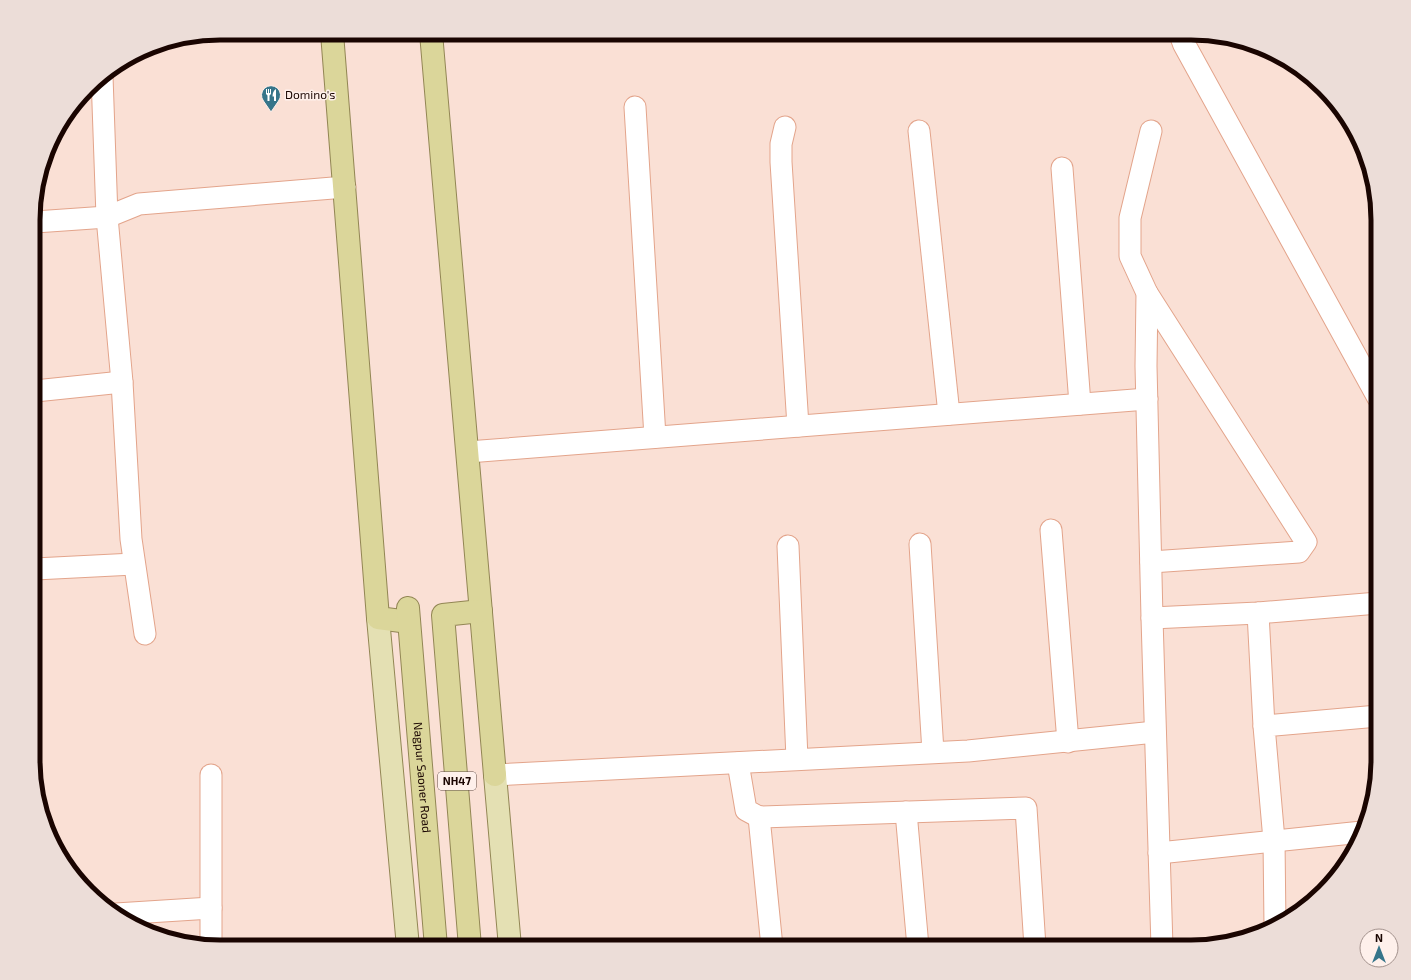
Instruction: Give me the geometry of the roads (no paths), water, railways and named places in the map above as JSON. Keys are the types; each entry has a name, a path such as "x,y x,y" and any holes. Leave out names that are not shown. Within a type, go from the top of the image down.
{"highway":[{"path":"333,40 378,618"},
{"path":"432,40 495,775"},
{"name":"NH47","path":"469,940 443,615 481,611"},
{"name":"Nagpur Saoner Road","path":"378,618 409,615 435,940"}],"main road":[{"path":"378,618 407,940"},
{"path":"495,775 509,940"}],"street":[{"path":"1184,40 1371,384"},
{"path":"102,84 107,218 122,382 131,539 145,634"},
{"path":"635,107 656,437"},
{"path":"785,127 781,144 781,162 798,426"},
{"path":"1151,130 1130,218 1130,256 1147,293 1306,542 1299,552 1151,562"},
{"path":"919,131 949,414"},
{"path":"1062,168 1080,404"},
{"path":"40,222 107,218 139,204 345,187"},
{"path":"1147,293 1147,398 1152,618 1162,940"},
{"path":"40,390 122,382"},
{"path":"468,452 1147,398"},
{"path":"1051,530 1068,742"},
{"path":"920,544 933,752"},
{"path":"788,546 797,759"},
{"path":"40,569 134,564"},
{"path":"1152,618 1258,613 1371,604"},
{"path":"1258,613 1264,726 1274,840 1275,919"},
{"path":"1264,726 1371,717"},
{"path":"495,775 968,751 1155,732"},
{"path":"738,763 746,810 759,817 1026,808 1035,940"},
{"path":"211,775 211,940"},
{"path":"906,812 917,940"},
{"path":"759,817 771,940"},
{"path":"1159,853 1355,833"},
{"path":"126,913 211,908"}],"place":[{"name":"Domino's","path":"271,112"}]}
